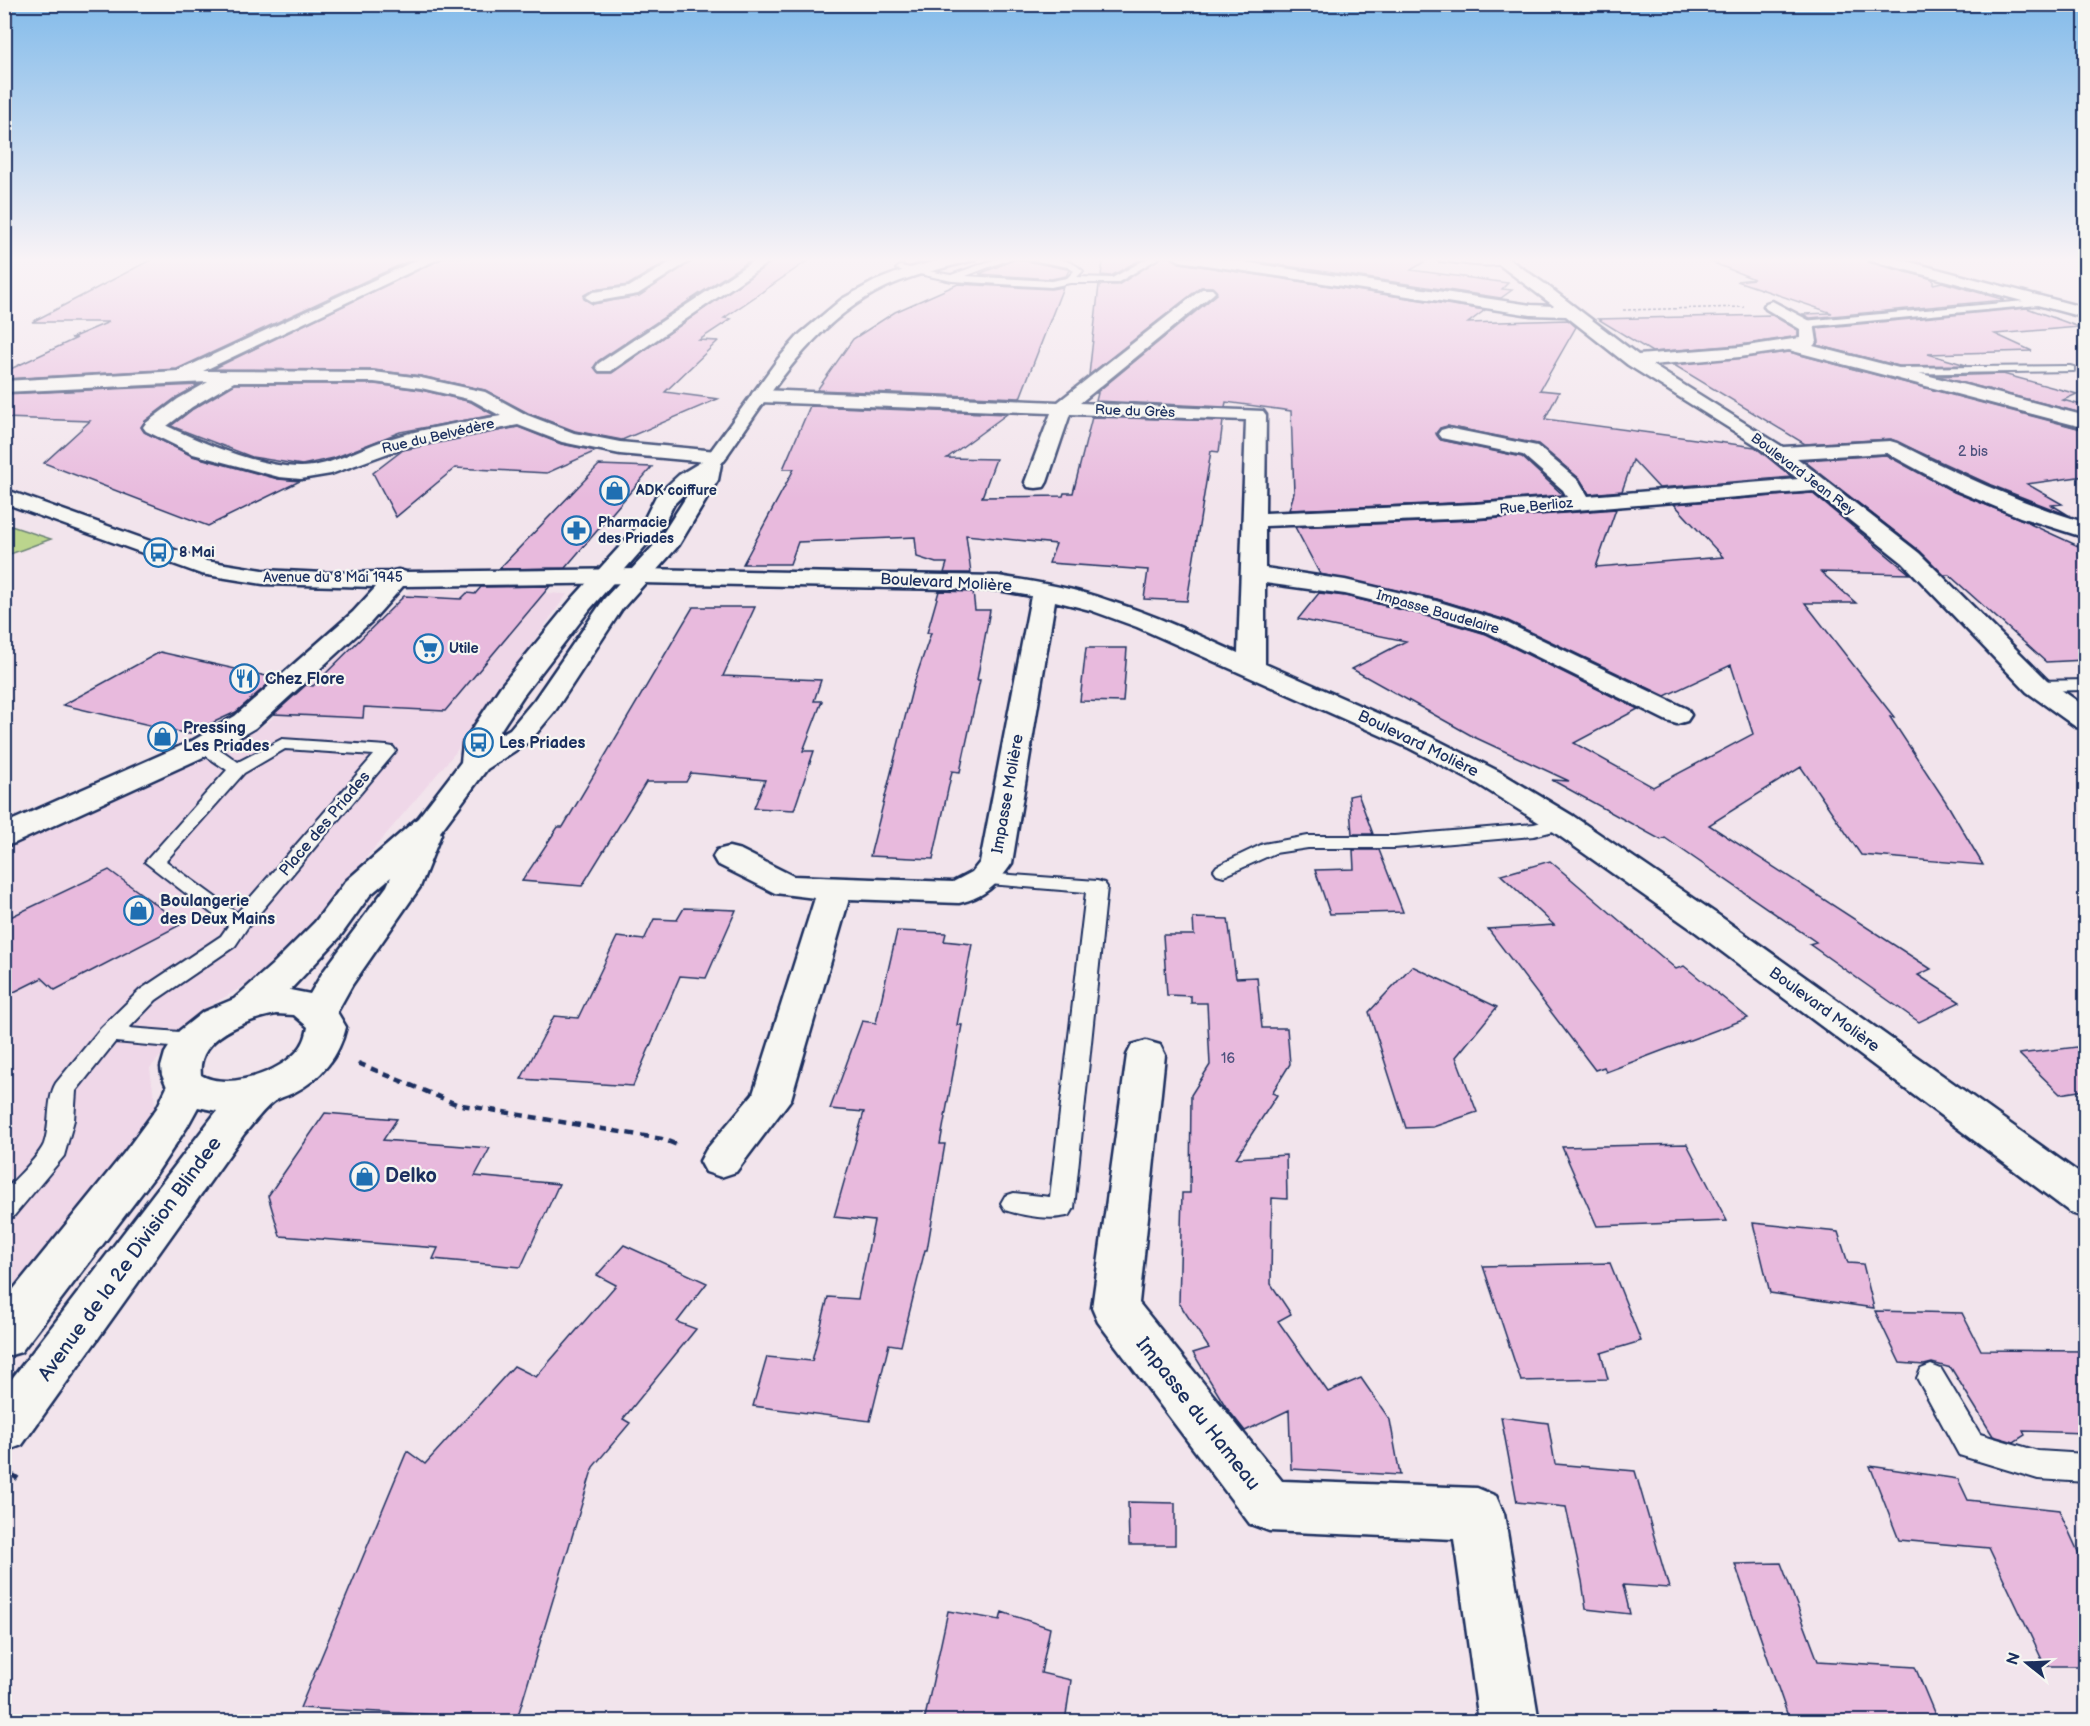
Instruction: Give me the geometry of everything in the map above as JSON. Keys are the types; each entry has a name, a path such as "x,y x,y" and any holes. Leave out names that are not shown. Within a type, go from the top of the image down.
{"street":[{"path":"178,376 261,338"},
{"path":"605,367 649,338"},
{"path":"248,1007 285,974 327,930 358,888 429,825 476,763 519,735 526,727 551,696 613,604 667,546 707,480 714,461 760,396 807,338"},
{"path":"1036,482 1062,408 1150,338"},
{"name":"Boulevard Jean Rey","path":"1604,338 1634,361 1763,441 1911,558 2037,686 2085,721"},
{"path":"1634,361 1792,345 1809,342 1809,338"},
{"path":"1792,345 2085,422"},
{"path":"4,387 178,376 374,377 421,382 478,396 520,418 569,438 714,461"},
{"name":"Rue du Belvédère","path":"231,376 185,403 153,427 200,450 279,471 301,473 324,470 396,443 520,418"},
{"name":"Rue du Grès","path":"760,396 1256,415 1251,669"},
{"path":"1448,434 1530,450 1571,486 1581,502"},
{"path":"1778,453 1890,447 1963,485 2028,512 2085,531"},
{"path":"476,763 478,743 511,692 581,604 654,522 664,501 686,479 714,461"},
{"path":"318,491 324,470"},
{"name":"Rue Berlioz","path":"1254,520 1474,511 1817,484"},
{"name":"Avenue du 8 Mai 1945","path":"4,495 190,563 229,573 286,579 640,576"},
{"name":"Impasse Baudelaire","path":"1253,574 1345,587 1427,606 1497,627 1677,715"},
{"name":"Boulevard Molière","path":"640,576 998,583 1099,604 1136,619 1419,742 1488,778 1562,823 1709,926 2085,1201"},
{"path":"4,836 202,747 245,722 362,617 398,577"},
{"name":"Impasse Molière","path":"984,879 996,863 1044,591"},
{"path":"2085,731 2085,740"},
{"path":"320,1030 301,1003 276,1001 248,1007 216,1021 192,1041 182,1058 180,1074 187,1087 205,1095 230,1097 259,1091 285,1080 307,1065 320,1030 336,981 403,887 429,825"},
{"path":"729,857 787,886 959,893 984,879"},
{"path":"721,1161 771,1099 835,888"},
{"name":"Impasse du Hameau","path":"1146,1055 1115,1308 1269,1506 1477,1514 1509,1722"},
{"path":"4,1337 139,1165 173,1116 187,1087"},
{"name":"Avenue de la 2e Division Blindee","path":"4,1429 230,1123 259,1091"}],"lane":[{"path":"1892,371 2070,369"},
{"path":"2037,686 2085,685"},
{"name":"Place des Priades","path":"282,744 387,750 239,924 155,862 238,770 282,744"},
{"path":"202,747 238,770"},
{"path":"1224,870 1270,848 1308,842 1394,842 1534,830 1562,823"},
{"path":"984,879 1097,887 1061,1208 1014,1203"},
{"path":"4,1210 56,1149 62,1120 64,1089 109,1034 148,995 228,941 239,924"},
{"path":"109,1034 192,1041"},
{"path":"1931,1378 1970,1445 2038,1465 2085,1468"}],"path":[{"path":"320,1030 456,1104 662,1139 721,1161"}],"shaded area":[{"path":"412,588 567,594 455,753 270,971 199,1012 150,1068 156,1111 5,1302 5,843 266,724"}],"green space":[{"path":"5,524 51,539 5,556"}],"building":[{"path":"71,338 244,338 177,369 4,379 4,372 77,338"},
{"path":"278,338 633,338 598,361 594,367 599,373 612,373 663,338 703,338 699,340 718,341 665,392 718,399 622,440 575,431 528,413 485,390 421,376 374,370 213,369"},
{"path":"1043,338 1020,398 817,390 853,339"},
{"path":"1093,338 1137,338 1089,375"},
{"path":"1164,338 1570,338 1540,390 1559,392 1545,419 1755,447 1792,477 1659,488 1633,460 1622,491 1589,494 1580,479 1538,444 1447,426 1440,428 1436,433 1441,440 1522,457 1563,495 1475,502 1289,510 1294,493 1291,411 1226,402 1225,407 1096,401 1098,393 1096,393"},
{"path":"1628,338 1788,338 1740,345 1652,352"},
{"path":"1818,338 2003,338 2032,351 1928,354 1966,365 1899,366 1817,345"},
{"path":"1789,352 2085,430 2085,476 2027,484 2062,504 2052,505 2070,516 1991,485 1891,439 1805,444 1674,365"},
{"path":"2003,374 2077,394 2063,400 2085,406 2085,414 1937,376"},
{"path":"235,384 374,384 421,390 471,402 494,415 400,432 334,458 302,465 252,457 171,426 193,409"},
{"path":"199,385 177,397 145,421 141,427 144,432 192,456 278,479 300,481 208,526 44,463 90,421 4,418 4,394"},
{"path":"810,406 1007,414 947,458 996,459 982,497 1063,496 1064,493 1073,493 1092,417 1223,421 1219,452 1211,451 1187,601 1144,599 1148,570 1049,563 1056,544 966,535 971,573 944,573 947,563 936,563 917,557 915,537 798,542 790,564 743,564 794,469 783,469"},
{"path":"518,427 561,444 596,451 547,473 455,468 396,517 373,473 403,450"},
{"path":"1886,455 1954,492 2033,524 2030,524 2085,549 2085,660 2046,662 1949,575 1944,575 1920,551 1803,460"},
{"path":"599,465 652,467 565,568 499,569"},
{"path":"1812,493 1910,574 1821,572 1856,603 1805,603 1894,717 1890,717 1946,802 1983,865 1861,855 1801,767 1709,825 1931,969 1918,975 1960,1002 1919,1022 1809,944 1816,942 1665,838 1661,840 1552,780 1569,781 1474,737 1352,669 1406,641 1298,619 1319,593 1345,596 1419,614 1486,634 1638,709 1574,743 1653,787 1753,734 1731,665 1665,696 1506,620 1437,599 1320,574 1295,527 1475,520 1616,509 1596,567 1723,557 1674,504"},
{"path":"550,586 445,711 364,707 363,718 274,714 306,685 313,686 404,596 461,599 467,593 475,594 481,587"},
{"path":"939,591 973,592 975,610 990,610 977,680 980,680 960,772 952,771 933,859 870,856 913,686 931,633 927,633"},
{"path":"693,607 755,607 723,676 821,680 814,701 822,701 803,751 814,751 794,810 754,808 765,780 691,773 686,782 646,782 582,886 522,881 558,827 563,827"},
{"path":"1086,648 1127,648 1123,702 1080,701"},
{"path":"160,652 275,678 236,712 188,734 63,705"},
{"path":"1358,794 1373,834 1352,834 1349,796"},
{"path":"1353,850 1379,850 1403,912 1330,914 1315,870 1354,869"},
{"path":"1550,861 1676,969 1684,966 1748,1018 1606,1072 1604,1067 1595,1070 1488,929 1554,925 1501,875"},
{"path":"109,870 182,924 55,990 42,978 4,997 4,920"},
{"path":"684,908 736,910 706,978 680,976 633,1086 521,1079 554,1016 578,1018 617,937 644,940 654,919 677,920"},
{"path":"1193,918 1228,919 1236,978 1257,977 1262,1028 1287,1028 1290,1064 1272,1093 1277,1095 1236,1158 1286,1155 1287,1199 1272,1198 1271,1284 1291,1314 1278,1321 1328,1392 1361,1378 1390,1420 1400,1475 1291,1469 1289,1410 1245,1431 1226,1407 1193,1353 1209,1348 1179,1303 1182,1193 1190,1193 1191,1095 1210,1065 1207,1003 1191,1003 1191,996 1167,995 1163,935 1194,935"},
{"path":"897,931 946,933 944,941 972,944 957,1025 962,1025 940,1144 945,1144 927,1250 925,1250 901,1346 889,1344 870,1421 753,1406 767,1357 812,1361 828,1297 858,1299 874,1221 834,1217 864,1112 830,1109 862,1021 876,1023"},
{"path":"1412,966 1497,1007 1456,1057 1477,1112 1433,1127 1406,1128 1369,1012"},
{"path":"2085,1046 2085,1090 2060,1094 2019,1054"},
{"path":"325,1113 397,1119 383,1140 490,1148 475,1176 559,1184 521,1267 433,1259 438,1248 280,1236 268,1196"},
{"path":"1687,1144 1727,1221 1597,1226 1562,1147"},
{"path":"1753,1223 1838,1232 1848,1263 1863,1264 1874,1308 1770,1293"},
{"path":"624,1245 707,1283 677,1322 696,1329 623,1419 630,1423 593,1467 517,1719 300,1708 407,1451 425,1464 514,1366 536,1377 616,1285 597,1275"},
{"path":"1610,1263 1641,1341 1601,1353 1608,1379 1521,1381 1483,1266"},
{"path":"1875,1311 1962,1313 1981,1350 2085,1351 2085,1433 2023,1431 2025,1435 2014,1442 1993,1436 1951,1368 1932,1363 1924,1365 1900,1363"},
{"path":"1501,1417 1548,1423 1555,1464 1635,1471 1669,1588 1623,1585 1630,1614 1586,1609 1566,1507 1517,1502"},
{"path":"1870,1466 1958,1479 1968,1500 2059,1510 2085,1567 2085,1666 2045,1666 1989,1548 1899,1540"},
{"path":"1128,1502 1175,1503 1175,1545 1129,1545"},
{"path":"1781,1563 1818,1661 1915,1667 1938,1722 1790,1722 1735,1564"},
{"path":"948,1611 1000,1620 1002,1612 1050,1628 1041,1673 1071,1680 1065,1722 924,1722"}],"place":[{"name":"ADK coiffure","path":"615,490"},
{"name":"Pharmacie des Priades","path":"577,530"},
{"name":"8 Mai","path":"158,552"},
{"name":"Utile","path":"428,648"},
{"name":"Chez Flore","path":"244,679"},
{"name":"Pressing Les Priades","path":"162,737"},
{"name":"Les Priades","path":"478,743"},
{"name":"Boulangerie des Deux Mains","path":"139,910"},
{"name":"Delko","path":"364,1176"}]}
